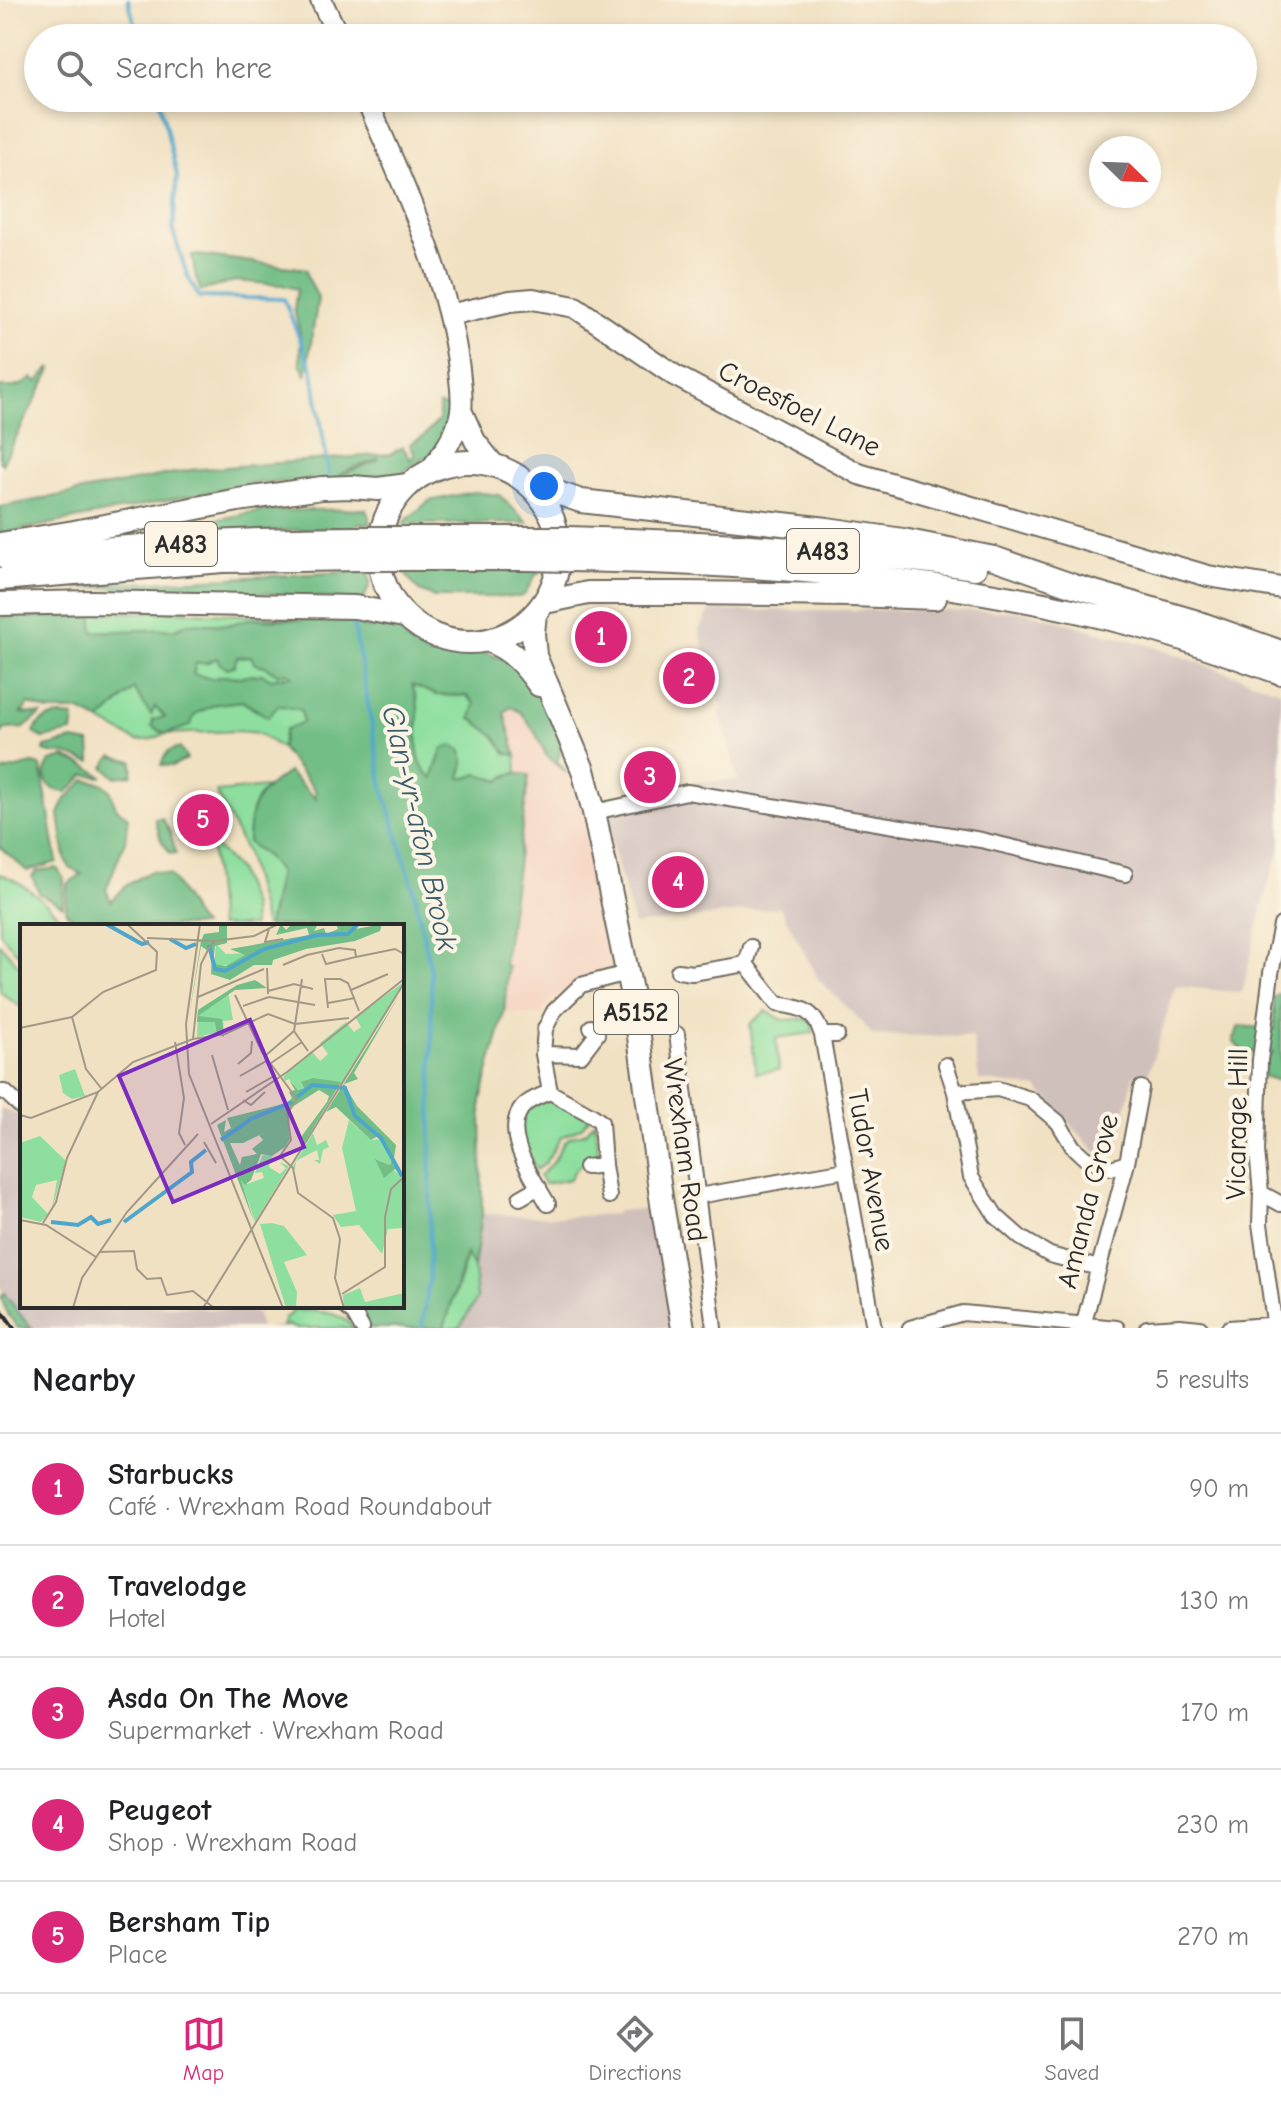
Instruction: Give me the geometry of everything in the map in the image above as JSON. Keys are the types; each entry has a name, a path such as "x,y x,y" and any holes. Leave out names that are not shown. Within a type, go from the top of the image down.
{"main road":[{"path":"321,0 332,24"},
{"path":"372,112 425,242 449,315 456,350 461,410 448,444 430,470"},
{"name":"Croesfoel Lane","path":"449,315 533,299 575,307 674,375 859,474 1208,576 1281,588"},
{"path":"461,410 475,441 495,466"},
{"path":"462,462 479,462 511,472 542,498 552,517 558,538 559,560 554,582 540,608 514,631 489,641 458,643 429,634 404,616 387,592 379,564 380,535 390,508 408,485 430,470 462,462"},
{"path":"526,482 581,501 827,529 918,543 994,558 1074,586"},
{"path":"0,544 238,500 322,488 378,489 408,485"},
{"name":"A483","path":"0,557 299,538 363,548"},
{"name":"A483","path":"0,579 363,548 568,549 741,545 872,555 1074,586 1194,621 1281,652"},
{"name":"A483","path":"568,549 639,561 787,569 910,582 1040,603 1144,627 1281,673"},
{"path":"540,608 588,593 851,595 1040,603"},
{"path":"0,604 92,602 355,607 404,616"},
{"name":"Wrexham Road","path":"540,608 533,645 535,656 583,770 594,812 636,1015 662,1204 703,1321"},
{"name":"Wrexham Road","path":"489,641 502,647 524,665 555,705"}],"street":[{"path":"594,812 687,792 981,840 1125,874"},
{"name":"Vicarage Hill","path":"1277,1326 1260,1224 1257,1151 1260,1060 1271,973 1281,925"},
{"path":"687,977 746,964 751,947"},
{"name":"Tudor Avenue","path":"746,964 777,1004 802,1008 817,1019 829,1035 846,1170 874,1328"},
{"path":"550,1092 543,1054 545,1029 554,1011 581,985 627,973"},
{"path":"543,1054 581,1055 597,1034 591,1027"},
{"path":"677,1034 698,1196 703,1321"},
{"path":"946,1065 955,1092 971,1177 996,1216 1021,1238 1050,1255 1099,1268"},
{"name":"Amanda Grove","path":"1083,1326 1127,1163 1141,1088"},
{"path":"955,1092 998,1089 1030,1099 1058,1122 1073,1147 1085,1158 1111,1168 1127,1163"},
{"path":"0,1092 5,1092 20,1106"},
{"path":"550,1092 601,1122 609,1196"},
{"path":"548,1204 522,1156 514,1129 522,1109 550,1092"},
{"path":"586,1167 604,1165"},
{"path":"698,1196 846,1170"},
{"path":"520,1198 539,1187"},
{"path":"1261,1193 1281,1204"},
{"path":"347,1308 362,1328"},
{"path":"920,1326 963,1313 1117,1328"},
{"path":"1229,1328 1277,1326"},
{"path":"1147,1328 1200,1328"}],"shaded area":[{"path":"710,611 1022,611 1148,645 1281,691 1281,846 1266,891 1242,993 1176,986 1147,1078 1134,1075 1115,1154 1096,1152 1037,1088 979,1080 973,1037 872,1035 819,980 780,907 634,925 601,804 692,782 738,780 699,630"},
{"path":"511,707 521,712 546,755 576,785 586,813 618,968 572,981 571,987 552,998 540,1015 504,1012 508,967 504,965 529,775 517,773 517,758 504,712"},
{"path":"0,1109 20,1115 20,1308 241,1309 257,1314 261,1328 33,1328 0,1287"},
{"path":"655,1208 668,1284 669,1328 459,1328 477,1299 474,1267 482,1214 561,1217"},
{"path":"289,1325 294,1328 261,1328"}],"green space":[{"path":"192,256 306,269 318,298 306,375 300,364 300,333 294,309 297,289 234,281 201,291"},
{"path":"50,368 2,464 0,387 18,386 33,378 38,382"},
{"path":"439,405 451,408 451,431 436,455 424,458 393,479 340,481 341,475 378,458 348,470 338,477 334,481 254,483 0,534 0,507 190,470 390,454 403,447 410,459 415,455 410,444 423,437 439,420"},
{"path":"473,492 499,495 528,523 402,524 429,501"},
{"path":"366,509 371,524 355,524 354,527 122,539 258,511"},
{"path":"540,568 524,595 519,597 434,597 419,591 402,570"},
{"path":"368,571 370,584 363,601 197,588 36,588"},
{"path":"174,611 294,618 249,619 228,625 188,623 176,629 92,632 93,617 0,617"},
{"path":"0,617 93,617 93,632 176,629 188,623 228,625 249,619 358,621 365,628 395,628 406,632 406,640 493,655 518,668 537,691 557,725 560,744 557,761 567,773 546,755 521,712 511,707 504,712 516,755 506,753 495,736 471,718 475,704 467,696 437,695 412,685 418,708 419,756 432,779 442,749 452,745 462,751 464,763 460,778 478,774 500,781 513,774 529,775 504,964 508,967 504,1012 481,1100 482,1214 474,1267 466,1254 444,1328 369,1328 357,1308 404,1308 404,924 268,924 279,873 268,858 248,842 257,800 288,772 316,799 315,790 281,748 285,730 303,722 301,710 279,705 268,717 242,701 216,704 195,714 190,726 165,734 152,727 153,720 165,717 155,707 151,715 134,689 100,721 80,711 48,711 29,704 21,713 41,714 24,728 5,729 0,735","holes":["251,656 254,663 277,674 288,672 292,676 271,679 263,674 212,679 193,674 196,663 217,658 227,668 234,666 237,657"]},
{"path":"360,617 395,628 365,628 358,621 330,619"},
{"path":"251,656 255,663 277,674 289,672 292,676 271,679 224,676 212,679 193,674 196,663"},
{"path":"412,684 437,695 467,696 475,704 472,718 495,736 506,753 516,755 517,773 507,775 500,781 478,774 460,778 464,763 462,751 452,745 437,763 433,780 418,756 418,707"},
{"path":"134,689 151,714 155,707 195,714 216,704 242,701 256,711 278,705 301,710 304,722 285,730 281,748 258,733 238,731 165,734 137,741 100,721"},
{"path":"74,717 72,732 43,738 34,733 44,720"},
{"path":"73,740 90,743 91,762 44,751 45,747"},
{"path":"180,748 187,759 172,766 161,765 168,753"},
{"path":"112,756 133,761 132,775 115,777 104,767"},
{"path":"64,757 103,777 85,775 67,792 55,789 46,781 46,770 50,761"},
{"path":"33,764 41,766 57,862 27,871 0,847 0,772"},
{"path":"85,780 102,783 110,790 116,808 128,817 125,841 106,890 111,901 127,885 151,871 170,875 200,924 81,924 66,912 67,884 82,874 70,868 65,858 59,814 65,800"},
{"path":"267,787 254,805 248,841 268,858 279,873 268,924 264,924 246,852 216,792"},
{"path":"162,818 176,854 170,853 161,840 155,819"},
{"path":"211,842 238,870 252,906 253,924 219,924"},
{"path":"57,868 64,879 63,906 40,894 32,877 37,871"},
{"path":"0,874 36,896 64,924 20,924 20,957 0,933"},
{"path":"0,944 20,967 20,1007 0,992"},
{"path":"1281,993 1279,1081 1263,1076 1266,1059 1273,1053 1243,1052 1233,1041 1239,1026 1275,1029 1273,998"},
{"path":"766,1011 783,1020 812,1022 813,1033 776,1038 779,1070 756,1073 750,1024"},
{"path":"551,1099 590,1117 582,1127 561,1137 545,1163 536,1170 523,1140 521,1124 530,1108"},
{"path":"594,1122 599,1153 596,1157 577,1168 570,1179 544,1184 539,1176 553,1162 565,1141 584,1133"},
{"path":"466,1252 474,1267 477,1299 459,1328 444,1328 466,1260"},
{"path":"4,1293 33,1328 18,1328 1,1298"},
{"path":"294,1310 334,1314 354,1328 282,1326"}],"waterway":[{"path":"128,0 135,24"},
{"path":"162,112 177,175 173,231 187,275 199,297 284,299 313,372 329,476"},
{"name":"Glan-yr-afon Brook","path":"354,626 383,788 414,890 431,972 429,1280 422,1328"}],"railway":[{"path":"0,1308 14,1328"}],"place":[{"name":"Starbucks","path":"601,637"},
{"name":"Travelodge","path":"689,678"},
{"name":"Asda On The Move","path":"650,777"},
{"name":"Bersham Tip","path":"203,820"},
{"name":"Peugeot","path":"678,882"}]}
